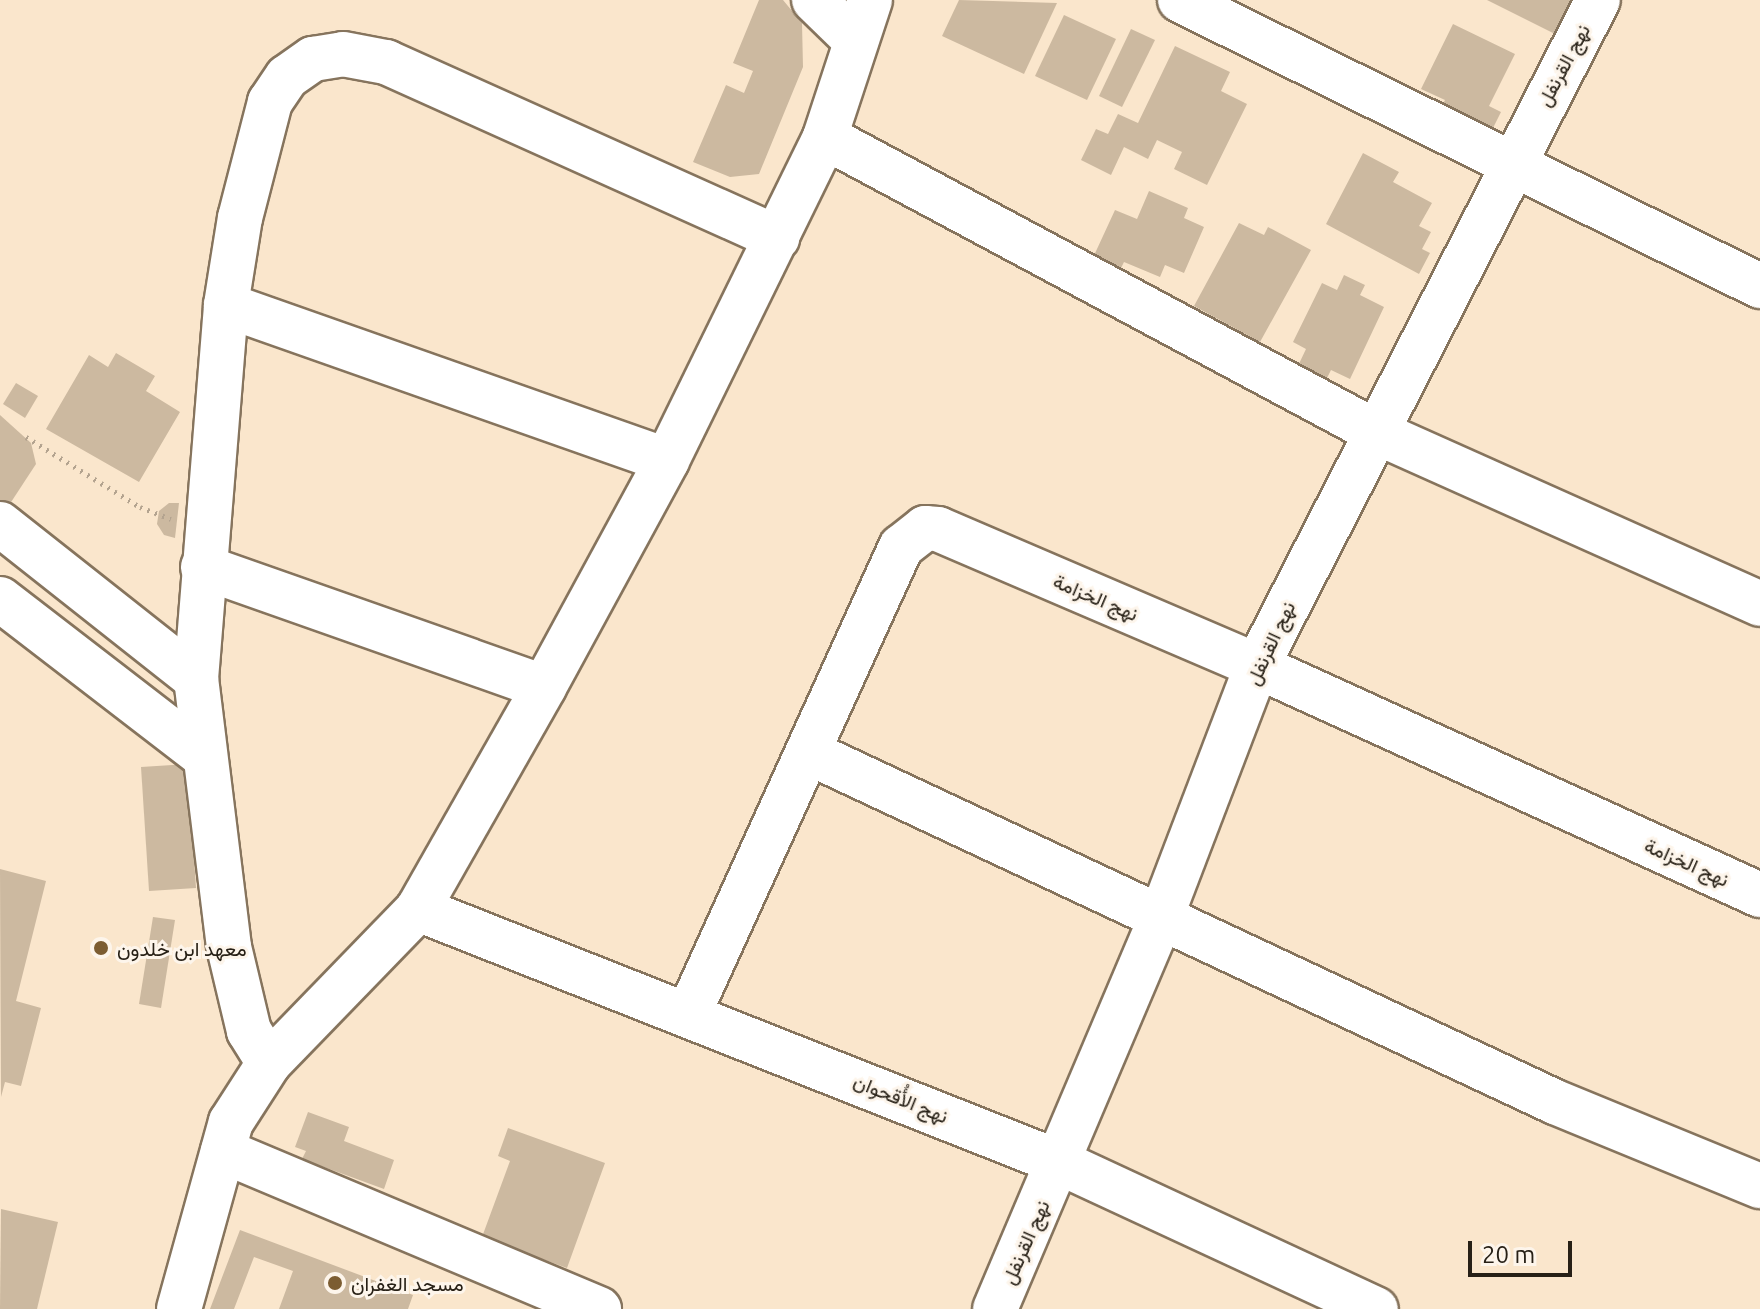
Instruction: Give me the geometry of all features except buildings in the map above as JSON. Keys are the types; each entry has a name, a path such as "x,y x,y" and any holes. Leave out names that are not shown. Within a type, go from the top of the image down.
{"street":[{"path":"179,1309 231,1122 269,1063 418,909 544,687 667,460 777,238 825,137 861,19 814,0"},
{"path":"1180,0 1760,286"},
{"name":"نهج القرنفل","path":"995,1309 1061,1163 1161,917 1257,666 1598,0"},
{"path":"269,1063 249,1031 238,993 196,679 204,548 226,305 240,218 270,102 287,77 313,59 343,54 386,62 777,238"},
{"path":"825,137 1376,432 1760,604"},
{"path":"226,305 667,460"},
{"path":"0,524 196,679"},
{"name":"نهج الخزامة","path":"689,1013 810,753 901,547 925,528 938,529 1257,666 1760,895"},
{"path":"204,548 544,687"},
{"path":"0,599 204,756"},
{"path":"810,753 1555,1102 1760,1186"},
{"name":"نهج الأُقحوان","path":"418,909 689,1013 1061,1163 1376,1309"},
{"path":"223,1151 599,1309"}],"path":[{"path":"26,437 204,548"}],"place":[{"name":"معهد ابن خلدون","path":"101,948"},
{"name":"مسجد الغفران","path":"335,1283"}]}
